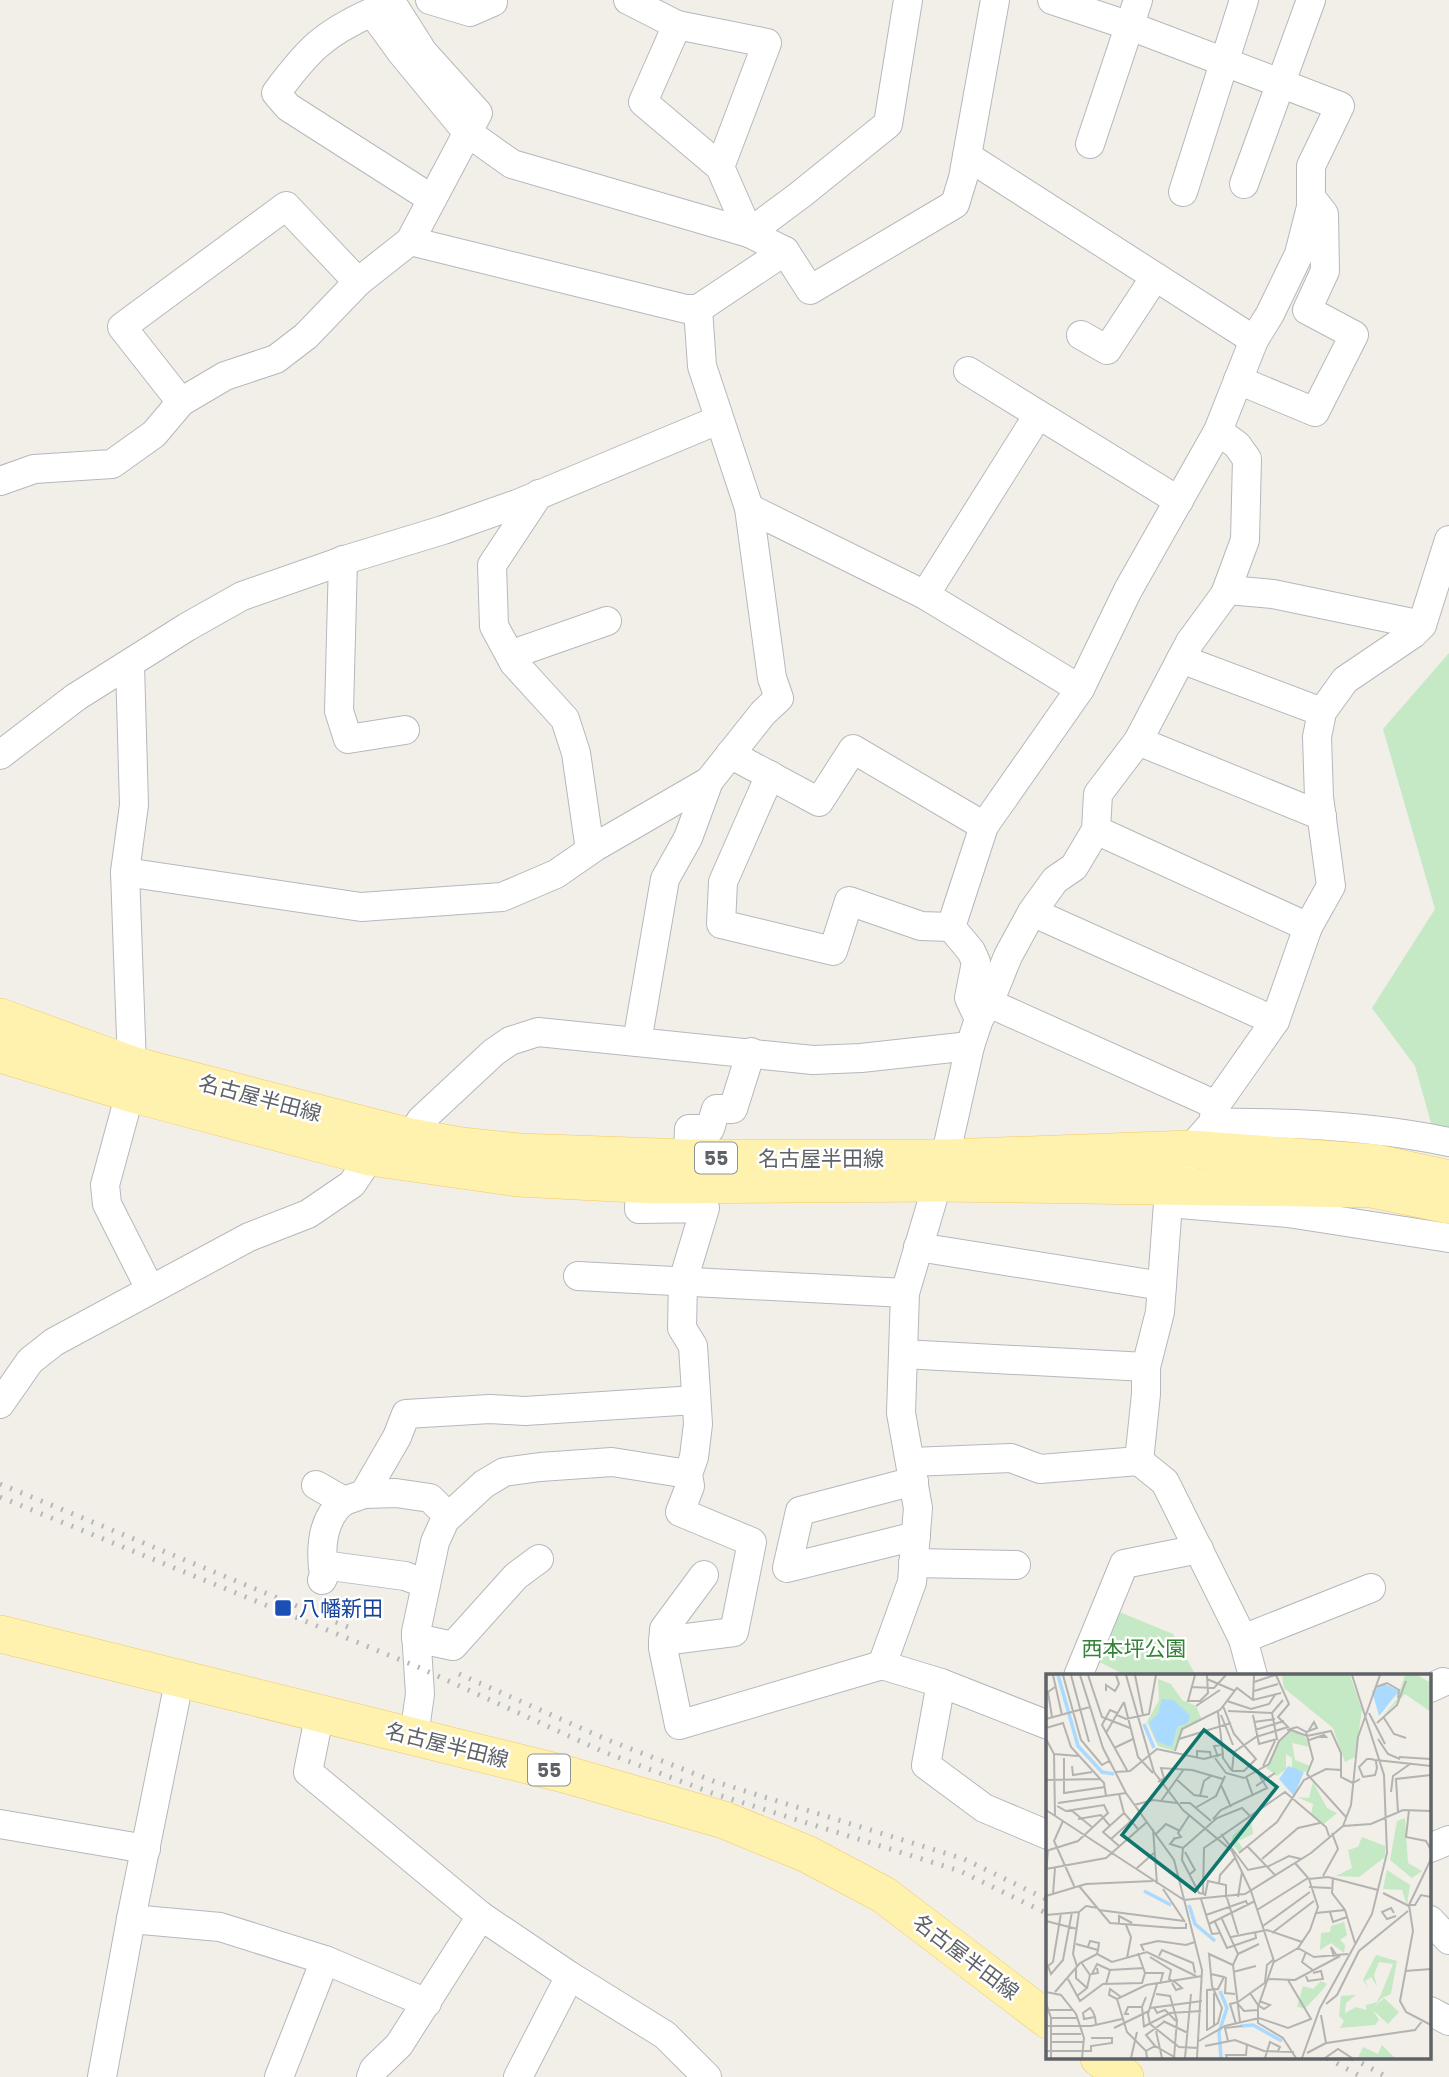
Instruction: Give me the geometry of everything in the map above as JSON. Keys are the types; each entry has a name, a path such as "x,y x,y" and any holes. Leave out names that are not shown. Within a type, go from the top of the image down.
{"main road":[{"name":"名古屋半田線","path":"0,1017 131,1079 370,1157 518,1178 640,1185 941,1171 1206,1126 1449,1179"},
{"name":"名古屋半田線","path":"0,1054 461,1146 519,1152 941,1171 1170,1194 1371,1189 1449,1205"},
{"name":"名古屋半田線","path":"0,1634 564,1774 712,1816 807,1854 884,1895 1046,2018"},
{"path":"1102,2060 1125,2077"}],"street":[{"path":"0,481 34,469 112,464 155,433 181,402 225,376 276,359 306,336 358,282 410,241 478,113 423,52 390,0"},
{"path":"430,0 470,12 493,0"},
{"path":"628,0 677,25 767,43 720,167"},
{"path":"749,233 888,124 908,0"},
{"path":"432,199 288,107 276,93 305,55 339,27 372,12 467,132 513,164 749,233 785,251 810,290 955,204 967,156 995,0"},
{"path":"951,927 984,826 1080,689 1128,590 1218,431 1254,341 1299,254 1311,208 1311,166 1340,106 1223,63 1134,13 1052,0"},
{"path":"1183,192 1244,0"},
{"path":"1244,184 1311,0"},
{"path":"1090,144 1134,13"},
{"path":"677,25 643,102 720,167 749,233"},
{"path":"967,156 1254,341"},
{"path":"1238,380 1315,412 1354,335 1307,310 1325,271 1324,214 1311,198"},
{"path":"181,402 122,327 286,206 358,282"},
{"path":"410,241 685,309 698,309 785,251"},
{"path":"1082,335 1107,350 1155,277"},
{"path":"638,1042 665,879 688,838 709,781 763,713 779,698 772,678 749,508 702,366 698,309"},
{"path":"968,371 1179,501"},
{"path":"925,595 1038,415"},
{"path":"0,755 76,697 187,627 242,596 343,560 443,530 539,494 718,420"},
{"path":"1218,431 1237,445 1247,459 1245,540 1226,594"},
{"path":"539,494 492,565 494,626 514,663 565,719 576,753 590,850"},
{"path":"749,508 925,595 1080,689"},
{"path":"1139,1461 1146,1367 1160,1312 1170,1194 1206,1126 1275,1021 1308,928 1331,886 1322,816 1317,737 1322,712 1345,680 1413,635 1422,625 1449,540"},
{"path":"343,560 339,711 348,739 405,730"},
{"path":"881,1665 912,1582 918,1508 901,1413 905,1293 941,1171 970,1046 1008,956 1031,912 1055,880 1074,867 1096,830 1098,794 1138,741 1190,642 1228,590 1273,594 1422,625"},
{"path":"510,655 607,621"},
{"path":"1181,659 1322,712"},
{"path":"130,665 134,805 125,872 131,1079 105,1185 107,1204 150,1289"},
{"path":"1138,741 1322,816"},
{"path":"730,754 819,802 853,749 984,826"},
{"path":"770,775 723,882 721,924 832,951 849,901 921,926 951,927 971,951 976,962 969,998 984,1011 1206,1126 1269,1122 1449,1142"},
{"path":"125,872 362,907 502,897 556,874 590,850 709,781"},
{"path":"1096,830 1308,928"},
{"path":"1031,912 1275,1021"},
{"path":"411,1137 421,1120 494,1052 510,1041 538,1032 813,1060 861,1058 970,1046"},
{"path":"688,1158 689,1129 710,1129 716,1109 733,1109 751,1052"},
{"path":"0,1404 30,1361 41,1350 249,1237 308,1214 352,1184 370,1157"},
{"path":"640,1185 639,1209 705,1208 683,1281 682,1328 693,1346 698,1424 694,1457 688,1474 690,1486 680,1512 752,1542 734,1632 663,1641"},
{"path":"1170,1194 1449,1238"},
{"path":"918,1247 1162,1286"},
{"path":"578,1276 905,1293"},
{"path":"903,1354 1146,1367"},
{"path":"426,1584 405,1576 323,1572 322,1543 334,1508 354,1497 397,1437 406,1414 490,1409 525,1411 695,1400"},
{"path":"1016,1565 915,1549 787,1569 800,1511 913,1471 1011,1458 1040,1469 1139,1461 1166,1482 1243,1639 1252,1674"},
{"path":"414,1736 420,1694 416,1638 435,1542 444,1520 484,1484 504,1472 612,1462 688,1474"},
{"path":"316,1485 354,1497 396,1493 430,1498 449,1517"},
{"path":"1080,1674 1124,1564 1199,1549"},
{"path":"416,1638 453,1646 516,1576 539,1559"},
{"path":"704,1575 664,1629 663,1641 679,1725 881,1665 941,1683 1046,1724"},
{"path":"1243,1639 1371,1588"},
{"path":"102,2077 180,1678"},
{"path":"941,1683 926,1765 984,1808 1046,1834"},
{"path":"320,1712 308,1772 481,1916 665,2035 707,2077"},
{"path":"0,1824 146,1849"},
{"path":"1432,1847 1449,1840"},
{"path":"371,2077 374,2069 399,2045 481,1916"},
{"path":"131,1919 220,1927 325,1961 427,2003"},
{"path":"1432,1922 1449,1940"},
{"path":"279,2077 325,1961"},
{"path":"526,2075 570,1976"},
{"path":"1432,2012 1449,2021"}],"green space":[{"path":"1449,653 1449,1134 1433,1130 1415,1066 1372,1008 1435,909 1383,729"},
{"name":"西本坪公園","path":"1117,1611 1173,1634 1195,1674 1123,1674 1094,1659"}],"railway":[{"path":"0,1484 353,1629"},
{"path":"0,1497 418,1667 604,1752 712,1793 960,1871 1046,1913"},
{"path":"459,1674 608,1740 716,1782 964,1859 1046,1899"},
{"path":"1331,2060 1362,2077"},
{"path":"1356,2060 1387,2077"}],"place":[{"name":"八幡新田","path":"283,1608"}]}
